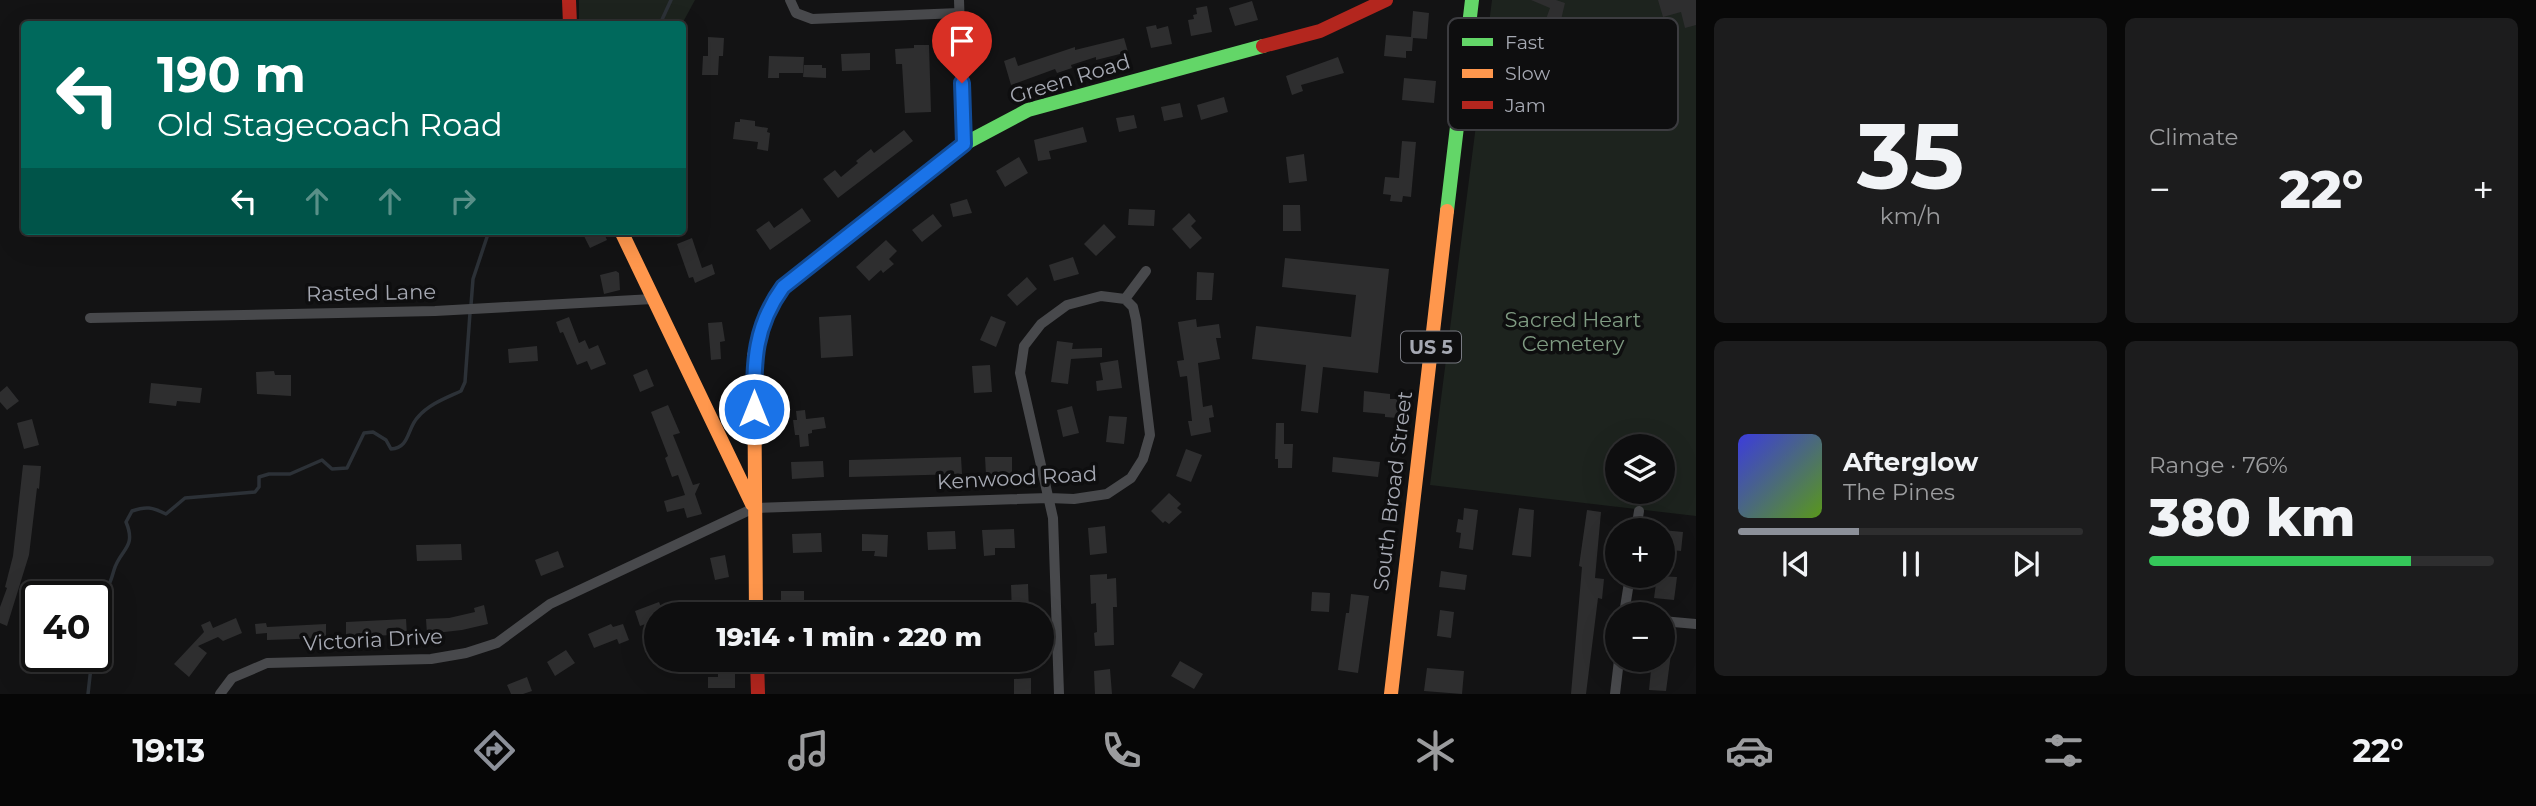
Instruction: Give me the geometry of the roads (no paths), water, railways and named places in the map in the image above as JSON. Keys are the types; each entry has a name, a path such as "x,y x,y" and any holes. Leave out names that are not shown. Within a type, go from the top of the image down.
{"street":[{"path":"569,0 570,21"},
{"path":"790,0 796,13 812,19 959,13"},
{"path":"959,0 964,144"},
{"name":"Green Road","path":"756,602 754,357 760,328 770,305 783,287 964,144 1028,110 1320,31 1386,0"},
{"name":"South Broad Street","path":"1470,18 1472,0"},
{"name":"South Broad Street","path":"1391,694 1457,130"},
{"path":"623,235 754,508"},
{"path":"1059,694 1054,518 1020,373 1024,345 1041,324 1067,305 1101,296 1125,299 1146,271"},
{"name":"Rasted Lane","path":"90,318 479,310 653,299"},
{"name":"Kenwood Road","path":"754,508 1074,499 1107,494 1131,478 1143,460 1150,435 1136,320 1133,307 1125,299"},
{"name":"Victoria Drive","path":"220,694 232,678 267,663 431,659 466,653 497,643 550,604 754,508"},
{"path":"1638,518 1639,511"},
{"path":"1675,622 1696,624"},
{"path":"757,672 758,694"},
{"path":"1615,694 1618,672"}],"waterway":[{"path":"661,21 671,0"},
{"path":"471,305 473,279 488,235"},
{"path":"110,581 129,543 126,522 132,511 149,508 166,514 185,498 255,492 259,487 259,477 290,474 322,460 332,469 347,468 364,433 373,432 386,440 391,449 402,445 414,421 422,412 461,391 465,382 470,313"},
{"path":"88,694 90,672"}],"park label":[{"name":"Sacred Heart Cemetery","path":"1573,332"}]}
